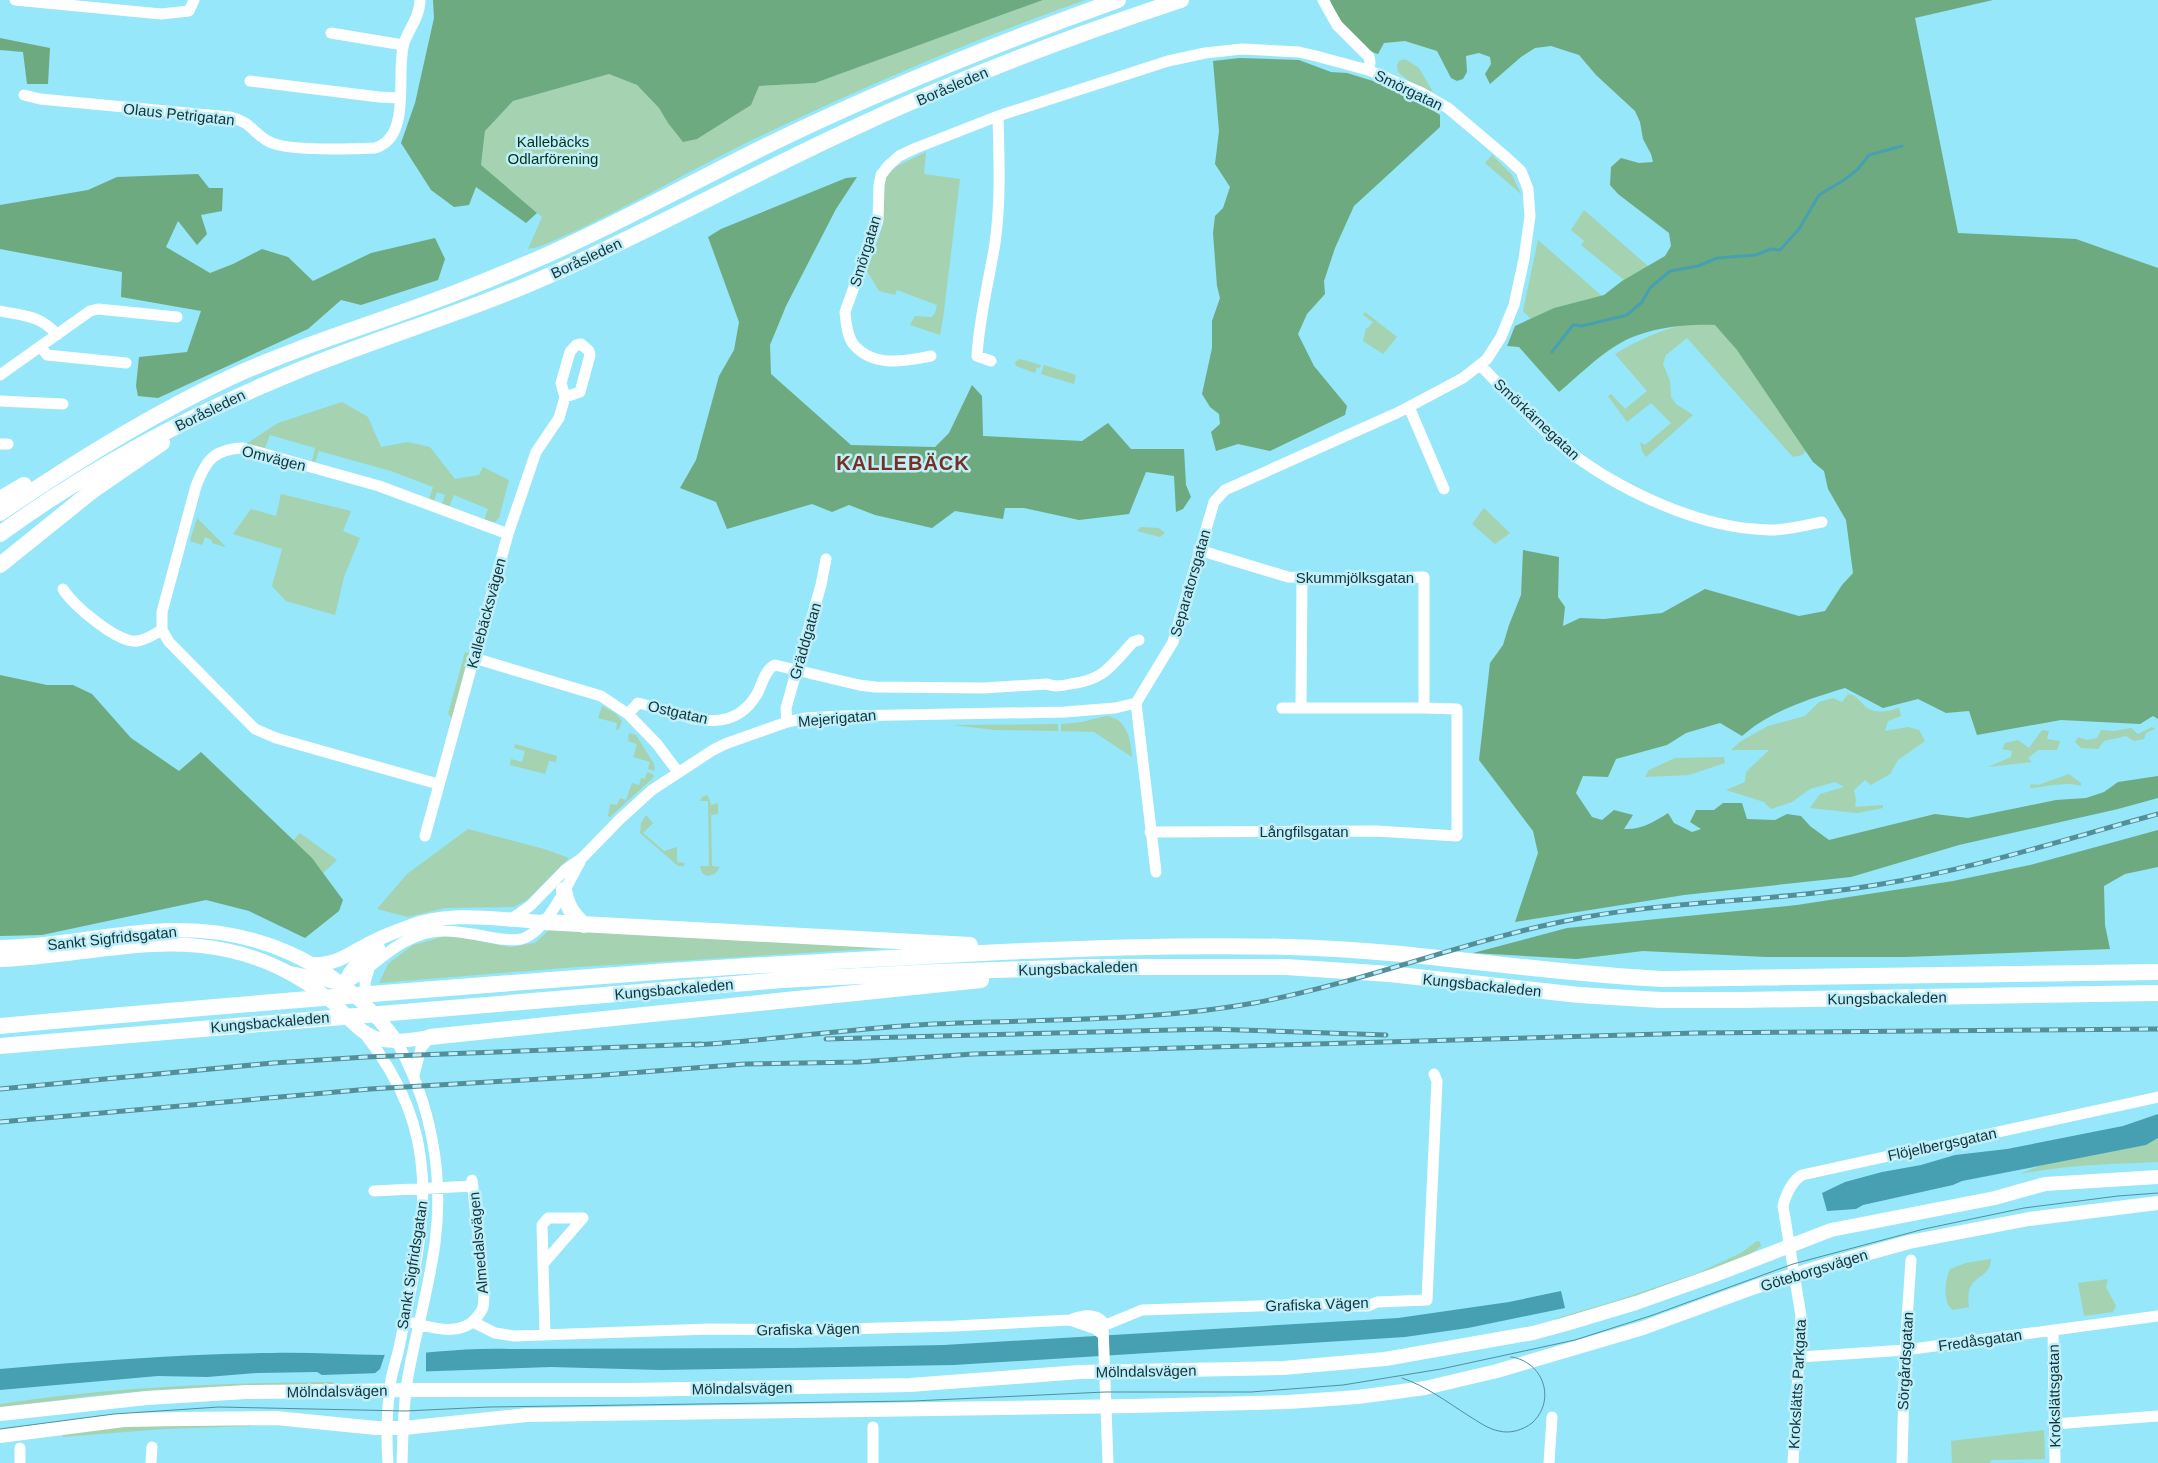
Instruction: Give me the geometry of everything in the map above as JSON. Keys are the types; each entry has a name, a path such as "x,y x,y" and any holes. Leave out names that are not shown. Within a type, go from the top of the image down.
{"highway":[{"name":"Boråsleden","path":"0,513 124,433 231,377 322,339 455,293 548,254 623,220 765,147 839,112 975,54 1118,0"},
{"name":"Boråsleden","path":"0,534 95,470 135,447 217,406 300,370 556,273 849,130 989,70 1072,37 1181,0"},
{"path":"0,565 92,491 217,406"},
{"path":"0,499 45,473 67,468"},
{"path":"564,890 566,902 571,912 584,924"},
{"path":"544,922 934,942 1032,950"},
{"name":"Kungsbackaleden","path":"0,1026 249,1002 769,964 1032,950 1213,946 1338,949 1594,974 1663,978 2158,972"},
{"name":"Kungsbackaleden","path":"0,1046 782,980 937,972 1151,966 1286,967 1390,974 1579,995 1661,1000 2158,993"},
{"path":"430,1038 970,982 1050,970"}],"main road":[{"path":"313,964 338,961 376,939 430,920 453,918 544,922"},
{"name":"Sankt Sigfridsgatan","path":"0,947 45,945 149,931 200,930 220,932 255,940 279,948 345,982 367,1005 397,1042"},
{"path":"345,1013 345,982 356,966 396,933"},
{"name":"Sankt Sigfridsgatan","path":"0,960 45,958 150,945 200,945 256,957 287,972 308,984 345,1013 364,1032 397,1042 430,1038"},
{"name":"Göteborgsvägen","path":"1483,1342 1533,1333 1636,1303 1831,1230 1995,1198 2045,1184 2158,1177"},
{"name":"Göteborgsvägen","path":"1479,1376 1643,1328 1755,1287 1909,1242 2038,1218 2158,1203"},
{"name":"Mölndalsvägen","path":"0,1414 148,1398 246,1392 630,1390 910,1385 1105,1364 1283,1368 1403,1357 1483,1342"},
{"name":"Mölndalsvägen","path":"0,1436 124,1420 276,1418 404,1428 527,1415 1106,1407 1317,1401 1425,1388 1479,1376"}],"street":[{"path":"15,0 161,14 189,11 194,0"},
{"name":"Olaus Petrigatan","path":"24,95 40,99 230,117 247,123 266,141 277,145 375,148 384,144 395,132 404,45 417,14 420,0"},
{"path":"1323,0 1337,25 1369,57 1368,70"},
{"path":"331,33 404,45"},
{"name":"Smörgatan","path":"931,356 903,362 877,359 865,354 853,345 847,328 845,312 878,220 881,175 899,156 998,116 1168,61 1220,51 1242,49 1298,52 1368,70 1420,92 1448,108 1507,158 1521,171 1525,179 1530,201 1530,216 1524,259 1514,305 1501,337 1481,366 1463,378 1409,407"},
{"path":"250,81 399,98"},
{"path":"991,361 977,356 995,240 999,173 998,116"},
{"path":"0,375 90,311 98,308 176,317"},
{"path":"0,311 40,320 47,323 57,335"},
{"path":"40,347 47,354 126,363"},
{"name":"Smörkärnegatan","path":"1481,366 1561,445 1602,473 1648,498 1705,519 1746,528 1772,530 1822,522"},
{"name":"Kallebäcksvägen","path":"424,836 508,534 536,452 559,418 565,397"},
{"path":"0,401 63,404"},
{"path":"1409,407 1444,489"},
{"name":"Separatorsgatan","path":"1136,702 1173,642 1214,502 1224,490 1409,407"},
{"name":"Omvägen","path":"162,630 162,612 202,471 210,458 229,448 243,448 379,486 508,534"},
{"name":"Skummjölksgatan","path":"1199,550 1288,577 1349,580 1424,577 1424,708"},
{"name":"Gräddgatan","path":"787,722 786,708 821,585 826,559"},
{"path":"1302,578 1302,708"},
{"path":"63,589 68,599 126,641 137,641 162,630 179,653 255,729 276,738 438,784"},
{"name":"Mejerigatan","path":"796,669 859,685 875,687 994,688 1047,684 1054,687 1090,680 1103,674 1133,642 1139,640"},
{"name":"Ostgatan","path":"474,658 601,696 628,714 657,744 678,772"},
{"name":"Ostgatan","path":"628,714 638,703 706,722 722,720 736,716 748,705 755,697 771,667 782,666 796,669"},
{"path":"1136,702 1156,872"},
{"name":"Mejerigatan","path":"510,920 530,906 565,870 582,858 618,820 652,790 678,772 726,744 787,722 806,718 843,716 1065,712 1115,708 1136,702"},
{"path":"1282,708 1424,708"},
{"name":"Långfilsgatan","path":"1150,832 1376,831 1458,836 1457,709 1424,708"},
{"name":"Mejerigatan","path":"345,982 404,942 420,935 436,931 453,931 522,939 532,934 544,922 582,858"},
{"path":"367,1005 366,980 370,966"},
{"path":"287,972 300,972 324,982 345,982"},
{"name":"Sankt Sigfridsgatan","path":"364,1032 395,1077 417,1133 424,1186 419,1239 405,1321 390,1390 388,1463"},
{"path":"414,1075 421,1048 430,1038"},
{"name":"Sankt Sigfridsgatan","path":"397,1042 414,1075 425,1106 435,1154 438,1188 435,1242 420,1325 408,1373 402,1463"},
{"name":"Grafiska Vägen","path":"473,1322 495,1333 514,1336 708,1329 808,1330 955,1326 1070,1320 1103,1330 1142,1310 1341,1303 1349,1306 1368,1306 1376,1302 1427,1300 1437,1080 1434,1074"},
{"name":"Flöjelbergsgatan","path":"1789,1245 1783,1206 1785,1198 1794,1182 1802,1175 2158,1097"},
{"name":"Almedalsvägen","path":"374,1191 473,1183 484,1291 483,1308 473,1322"},
{"path":"543,1264 583,1218 548,1218 542,1225 543,1264 545,1335"},
{"name":"Krokslätts Parkgata","path":"1789,1245 1801,1316 1793,1463"},
{"name":"Sörgårdsgatan","path":"1902,1463 1905,1350 1911,1260"},
{"name":"Fredåsgatan","path":"1800,1357 1905,1350 2158,1316"},
{"path":"405,1321 435,1328 455,1329 473,1322"},
{"path":"1103,1330 1108,1463"},
{"name":"Krokslättsgatan","path":"2053,1330 2054,1463"},
{"path":"2054,1424 2158,1416"},
{"path":"1549,1463 1552,1417"},
{"path":"873,1427 873,1463"},
{"path":"152,1447 152,1463"},
{"path":"20,1448 20,1463"}],"green space":[{"path":"433,0 1043,0 815,83 759,86 751,105 697,139 683,142 659,108 637,85 609,74 513,101 485,131 481,165 537,213 526,223 476,187 469,205 454,207 431,190 401,143 415,103 434,18"},
{"name":"Kallebäcks Odlarförening","path":"1043,0 1085,0 955,49 828,104 718,157 617,211 538,247 528,249 542,217 481,166 485,131 513,101 609,74 637,85 659,108 668,123 759,86 815,83"},
{"path":"1330,0 1993,0 1915,18 1958,233 2076,239 2158,268 2158,719 2153,716 2140,724 2061,720 1977,735 1969,711 1946,713 1918,699 1883,708 1845,688 1804,701 1777,713 1765,719 1742,736 1720,723 1686,733 1667,745 1616,759 1608,777 1583,776 1576,793 1592,817 1602,820 1614,810 1633,815 1624,829 1642,827 1668,813 1674,823 1692,832 1701,829 1690,822 1696,810 1714,810 1723,803 1742,803 1747,819 1775,820 1787,814 1801,816 1810,826 1829,840 1935,814 1968,818 2056,800 2086,798 2104,792 2118,782 2158,776 2158,798 2118,809 1959,845 1851,877 1684,895 1515,922 1538,853 1533,831 1479,760 1490,663 1503,645 1521,595 1523,550 1559,557 1558,597 1565,607 1563,626 1580,618 1604,619 1662,613 1705,589 1799,616 1825,611 1842,585 1853,573 1846,520 1828,489 1824,471 1813,462 1737,350 1715,325 1665,328 1628,339 1587,367 1559,392 1519,347 1507,346 1515,326 1554,308 1604,295 1622,281 1665,256 1671,246 1669,233 1618,194 1610,185 1611,167 1621,158 1639,163 1653,162 1643,139 1640,122 1635,111 1596,75 1579,55 1551,46 1535,48 1521,57 1490,84 1485,74 1491,64 1490,57 1479,53 1466,56 1467,72 1463,79 1457,81 1451,78 1437,51 1405,41 1384,43 1378,54 1357,40 1343,24"},
{"path":"0,38 50,48 48,84 27,84 23,52 0,50"},
{"path":"1240,58 1299,60 1331,72 1347,73 1373,81 1414,98 1440,115 1440,127 1354,206 1335,248 1324,281 1325,294 1307,314 1298,334 1314,366 1347,406 1345,415 1270,451 1238,444 1216,451 1211,432 1220,424 1219,414 1210,407 1202,394 1212,348 1212,321 1220,298 1217,286 1213,233 1215,216 1223,208 1230,187 1215,164 1219,131 1213,61"},
{"path":"1405,59 1419,68 1433,92 1409,81 1398,72 1397,66 1399,61"},
{"path":"926,152 924,174 960,179 940,335 910,325 915,316 932,317 937,305 897,290 895,295 879,291 867,271 883,225 882,197 886,176 897,166"},
{"path":"1492,155 1512,175 1521,194 1485,163"},
{"path":"198,174 209,188 223,188 222,211 201,215 207,234 197,245 178,221 166,247 210,273 262,249 288,257 313,281 371,253 435,238 445,259 438,280 361,305 341,300 308,329 158,398 138,396 136,386 139,357 187,352 201,311 121,297 122,272 0,249 0,205 88,190 117,177"},
{"path":"857,177 836,209 786,306 770,345 771,374 851,445 935,447 949,433 972,385 982,396 983,436 1082,441 1108,423 1131,449 1184,449 1186,485 1191,497 1183,509 1176,512 1174,476 1146,472 1129,514 1079,520 1024,508 1005,508 1003,519 955,511 932,528 875,515 849,505 832,512 812,504 727,529 716,502 680,488 696,460 719,376 734,350 739,322 708,237 721,229 846,178"},
{"path":"1584,210 1649,267 1624,280 1581,245 1584,241 1571,230"},
{"path":"1538,240 1602,296 1554,308 1531,319 1523,311"},
{"path":"1365,312 1397,337 1383,354 1363,341 1366,328 1373,322 1363,315"},
{"path":"1689,324 1715,324 1816,441 1802,455 1793,457 1687,338 1666,355 1663,364 1670,381 1671,397 1676,404 1693,415 1646,457 1640,442 1645,445 1671,423 1651,403 1627,422 1608,396 1611,394 1625,409 1647,391 1615,354 1650,336"},
{"path":"1020,359 1041,365 1040,368 1037,367 1035,373 1016,366 1015,362"},
{"path":"1044,365 1076,375 1074,384 1041,374"},
{"path":"342,402 368,417 381,447 408,442 430,447 455,479 479,475 483,467 509,480 499,518 495,522 484,520 488,509 454,495 449,507 442,504 445,495 437,492 434,501 429,499 433,487 391,471 319,451 315,462 312,461 315,448 270,435 265,448 246,444 278,423"},
{"path":"281,494 351,511 343,531 360,538 344,577 335,615 286,601 272,586 282,549 233,534 251,509 276,516"},
{"path":"1484,508 1510,533 1495,544 1472,524"},
{"path":"197,518 225,547 212,543 212,540 205,537 202,545 190,541"},
{"path":"1141,527 1159,528 1165,533 1160,537 1137,531"},
{"path":"465,652 469,653 452,718 448,714"},
{"path":"0,675 47,685 73,685 92,694 131,738 179,771 201,752 312,858 343,900 339,911 305,938 249,911 206,900 42,935 0,936"},
{"path":"1848,694 1854,696 1871,710 1887,711 1899,708 1901,716 1888,721 1885,731 1908,727 1919,730 1925,741 1898,760 1890,774 1871,785 1865,780 1854,790 1855,807 1883,805 1883,808 1857,813 1810,808 1820,794 1844,787 1835,782 1810,789 1792,802 1771,809 1764,802 1726,790 1745,782 1746,772 1769,750 1731,750 1741,741 1768,726 1805,716 1819,702 1833,698 1842,702"},
{"path":"602,706 615,713 622,721 619,729 616,730 617,723 598,718"},
{"path":"1106,716 1119,721 1123,725 1129,737 1132,757 1094,732 1061,731 1061,724 1082,722"},
{"path":"1058,724 1058,731 995,730 952,725"},
{"path":"2152,727 2155,729 2146,733 2144,739 2134,741 2126,736 2104,741 2098,749 2081,748 2075,742 2078,737 2087,740 2097,738 2101,730 2114,731 2131,728 2138,734"},
{"path":"2042,730 2049,731 2047,739 2060,741 2057,750 2038,750 2028,758 2032,762 1988,767 2011,757 2012,751 2002,749 2005,743 2018,740 2029,748"},
{"path":"629,733 636,735 654,764 655,771 648,769 650,762 633,757 637,744 628,741"},
{"path":"515,744 557,756 556,762 549,761 545,774 510,765 511,759 522,762 525,751 514,748"},
{"path":"1724,757 1725,763 1689,775 1645,777 1649,770 1675,758"},
{"path":"647,772 654,775 653,778 610,817 608,816 610,804 617,805 620,798 626,800 632,783 639,785 641,778 645,779"},
{"path":"2069,774 2081,783 2081,786 2063,784 2030,788 2031,784 2038,785"},
{"path":"707,795 711,805 718,803 718,814 711,815 712,866 720,867 715,874 707,876 702,873 700,866 709,866 708,801 700,801 702,797"},
{"path":"646,815 653,823 643,833 664,851 677,847 677,862 685,863 684,866 678,866 640,833 641,823"},
{"path":"468,829 544,849 569,858 527,900 514,907 445,908 408,917 377,909 407,874"},
{"path":"2158,830 2158,867 2125,874 2104,886 2105,925 2110,949 1906,957 1766,957 1643,951 1577,959 1473,953 1567,928 1797,905 1953,881 2030,865"},
{"path":"300,833 337,860 321,875 292,842"},
{"path":"549,930 885,948 576,967 379,983 388,964 413,945 449,935 510,947 535,943"},
{"path":"2158,1138 2158,1162 2071,1167 2020,1174 2046,1163 2146,1145"},
{"path":"1757,1241 1760,1242 1761,1246 1751,1254 1674,1285 1554,1319 1698,1273 1741,1253"},
{"path":"1991,1259 1990,1266 1986,1272 1970,1288 1968,1296 1969,1307 1953,1310 1947,1302 1945,1291 1950,1269 1966,1263"},
{"path":"2108,1279 2106,1287 2116,1306 2113,1312 2084,1316 2078,1283"},
{"path":"333,1382 333,1385 155,1390 82,1397 0,1409 0,1404 125,1390 250,1383"},
{"path":"250,1425 162,1429 63,1437 63,1432 113,1426"},
{"path":"2044,1430 2045,1459 1991,1460 1990,1463 1952,1463 1951,1441"}],"water":[{"path":"2158,1114 2158,1138 2146,1145 1962,1181 1953,1185 1863,1205 1856,1209 1827,1211 1822,1193 1845,1182 1882,1172 1921,1165 1955,1155 2007,1149 2123,1126"},
{"path":"1561,1291 1565,1308 1468,1328 1405,1337 954,1365 661,1370 551,1367 322,1375 317,1372 257,1373 207,1377 158,1376 0,1390 0,1369 136,1358 286,1353 382,1355 494,1349 795,1348 944,1345 1398,1318 1509,1302"}],"pier":[{"path":"426,1352 426,1373 374,1374 380,1369 385,1354"}],"waterway":[{"path":"1552,352 1573,325 1582,326 1627,315 1642,302 1650,288 1670,271 1698,266 1717,258 1756,255 1771,249 1780,250 1799,229 1819,195 1858,169 1869,155 1902,146"}],"tram line":[{"path":"0,1429 114,1414 219,1407 405,1411 489,1407 913,1401 1105,1392 1251,1392 1343,1385 1441,1369 1575,1340 1653,1315 1793,1264 1924,1229 2024,1208 2158,1193"},
{"path":"1402,1378 1428,1390 1487,1427 1503,1432 1512,1432 1525,1428 1540,1414 1544,1404 1545,1393 1543,1383 1531,1366 1522,1360 1511,1357"}],"railway":[{"path":"695,1045 933,1024 1094,1019 1174,1014 1254,1003 1338,984 1461,947 1586,917 1658,907 1840,890 1912,879 1982,863 2158,814"},
{"path":"826,1039 1210,1029 1386,1035"},
{"path":"0,1122 370,1089 591,1076 745,1064 858,1062 973,1054 1696,1033 2158,1029"},
{"path":"0,1089 273,1063 366,1057 701,1044"}],"district":[{"name":"KALLEBÄCK","path":"903,463"}]}
